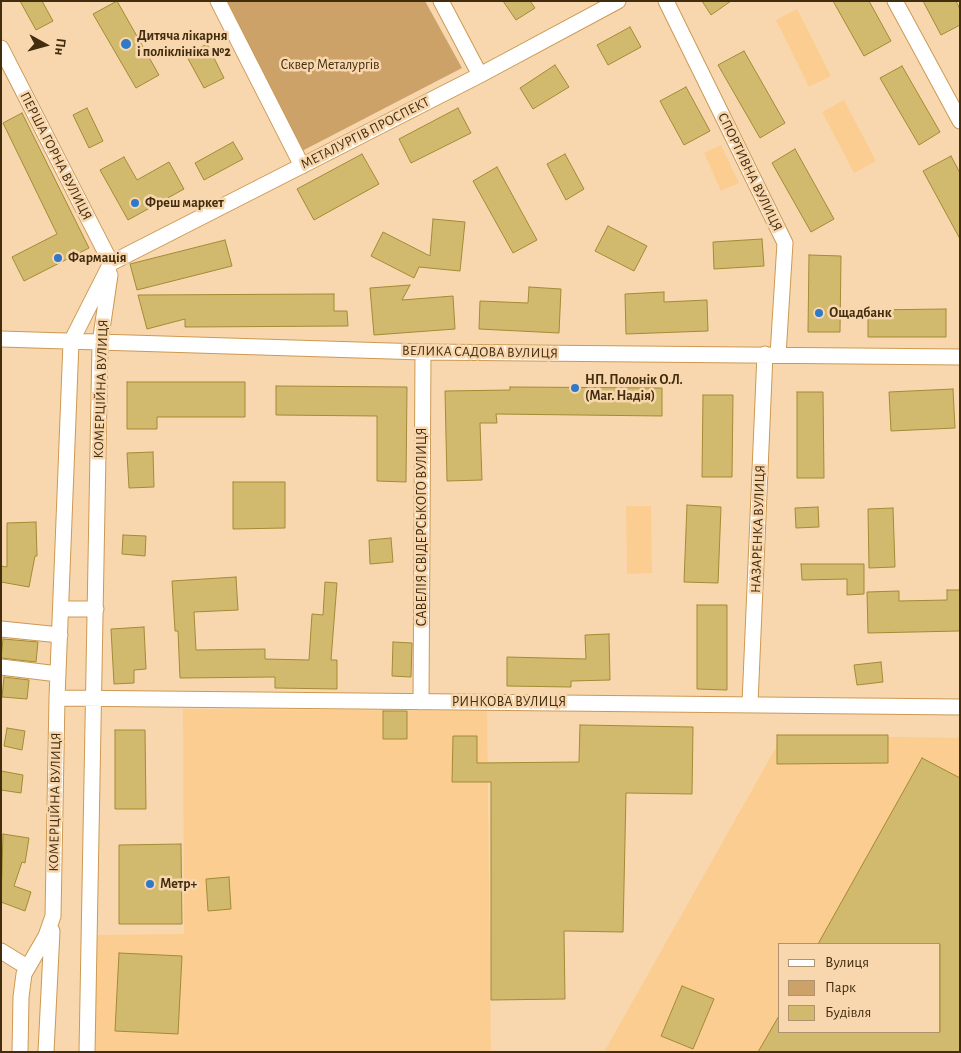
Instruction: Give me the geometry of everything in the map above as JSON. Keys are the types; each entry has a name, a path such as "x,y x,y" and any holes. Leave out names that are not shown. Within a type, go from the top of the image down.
{"street":[{"path":"218,1 302,166"},
{"path":"441,1 480,75"},
{"name":"МЕТАЛУРГІВ ПРОСПЕКТ","path":"111,263 480,75 618,1"},
{"name":"СПОРТИВНА ВУЛИЦЯ","path":"666,1 785,243 772,354"},
{"path":"895,1 960,121"},
{"name":"ПЕРША ГОРНА ВУЛИЦЯ","path":"1,48 111,263"},
{"name":"КОМЕРЦІЙНА ВУЛИЦЯ","path":"20,1052 22,988 27,967 46,936 53,916 58,674 71,342 111,263"},
{"name":"КОМЕРЦІЙНА ВУЛИЦЯ","path":"87,1052 100,343 111,263"},
{"name":"ВЕЛИКА САДОВА ВУЛИЦЯ","path":"1,339 423,352 960,357"},
{"name":"САВЕЛІЯ СВІДЕРСЬКОГО ВУЛИЦЯ","path":"421,702 423,352"},
{"name":"НАЗАРЕНКА ВУЛИЦЯ","path":"750,703 772,354"},
{"path":"61,609 96,609"},
{"path":"1,628 60,635"},
{"path":"1,667 58,674"},
{"name":"РИНКОВА ВУЛИЦЯ","path":"58,698 93,700 750,703 960,707"},
{"path":"46,1052 53,916"},
{"path":"1,951 27,967"}],"shaded area":[{"path":"797,9 831,76 809,87 776,20"},
{"path":"844,100 876,161 854,173 822,112"},
{"path":"721,145 739,183 721,191 704,153"},
{"path":"626,506 651,506 652,573 627,574"},
{"path":"183,709 487,711 491,1052 96,1052 92,935 184,934"},
{"path":"783,735 960,738 960,1052 604,1052"}],"green space":[{"name":"Сквер Металургів","path":"227,1 425,1 462,68 302,151"}],"building":[{"path":"20,1 42,1 53,21 36,30"},
{"name":"Дитяча лікарня і поліклініка №2","path":"117,1 159,75 136,88 93,14"},
{"path":"503,1 530,1 535,8 516,20"},
{"path":"702,1 731,1 711,15"},
{"path":"833,1 869,1 891,41 864,56"},
{"path":"923,1 956,1 960,9 960,25 941,35"},
{"path":"630,27 641,47 608,65 597,45"},
{"path":"207,44 224,78 204,88 186,55"},
{"path":"744,51 785,123 760,138 718,65"},
{"path":"555,65 569,87 533,109 520,88"},
{"path":"902,66 940,132 919,145 880,78"},
{"path":"686,87 710,131 684,145 660,101"},
{"path":"87,108 103,141 89,148 73,115"},
{"path":"458,108 471,133 411,163 399,139"},
{"path":"22,113 89,248 24,281 12,257 57,234 3,123"},
{"path":"233,142 243,159 204,180 195,163"},
{"path":"795,149 834,219 811,232 772,163"},
{"path":"362,154 379,184 314,220 297,189"},
{"path":"565,154 584,189 566,200 547,164"},
{"path":"951,156 960,173 960,239 923,171"},
{"path":"124,157 137,180 169,162 184,189 128,220 100,170"},
{"path":"497,167 537,240 513,253 473,181"},
{"path":"433,219 465,222 460,271 419,267 414,278 371,256 383,232 430,256"},
{"path":"608,226 647,246 634,271 595,251"},
{"path":"762,239 764,266 714,269 713,242"},
{"path":"225,240 232,266 137,290 130,264"},
{"path":"809,255 841,256 840,332 808,332"},
{"path":"410,285 402,300 453,296 455,329 374,335 370,288"},
{"path":"529,287 561,289 559,333 479,329 480,301 528,303"},
{"path":"664,292 664,302 707,300 708,331 626,334 625,294"},
{"path":"334,294 334,311 347,311 348,326 185,327 185,319 147,329 138,295"},
{"path":"946,309 946,337 868,337 868,310"},
{"path":"127,382 245,382 245,417 157,417 157,429 127,429"},
{"path":"276,386 407,387 406,482 377,481 377,416 276,415"},
{"path":"510,387 662,388 662,416 496,414 497,423 480,423 482,480 447,481 445,391 510,390"},
{"path":"953,389 955,428 891,431 889,392"},
{"path":"797,392 823,392 824,478 797,478"},
{"path":"703,395 733,395 732,477 702,477"},
{"path":"153,452 154,487 129,488 127,453"},
{"path":"233,482 285,482 285,528 233,529"},
{"path":"687,505 721,507 718,583 684,582"},
{"path":"818,507 819,527 796,528 795,508"},
{"path":"893,508 895,567 869,568 868,509"},
{"path":"36,522 37,556 35,556 29,587 1,582 1,566 7,567 7,523"},
{"path":"123,535 146,536 145,556 122,554"},
{"path":"391,538 393,562 370,564 369,540"},
{"path":"801,564 864,564 864,594 847,595 847,579 802,580"},
{"path":"236,577 238,610 194,612 196,650 265,649 265,659 309,660 312,614 323,615 325,582 337,583 331,660 337,660 337,689 275,688 275,677 180,678 178,631 175,631 172,581"},
{"path":"947,590 960,590 960,631 868,633 867,592 899,591 899,601 947,600"},
{"path":"697,605 727,605 727,690 697,689"},
{"path":"144,627 146,669 134,670 134,683 114,684 111,629"},
{"path":"609,634 610,680 571,681 571,687 507,686 507,657 586,659 585,635"},
{"path":"3,639 38,642 36,662 1,658"},
{"path":"393,642 412,643 411,677 392,676"},
{"path":"881,662 883,682 857,685 854,665"},
{"path":"4,677 29,680 27,699 2,697"},
{"path":"383,711 407,711 407,739 383,739"},
{"path":"580,725 693,727 692,794 626,793 623,932 564,931 565,999 491,1000 491,782 452,782 453,736 477,736 477,763 579,762"},
{"path":"7,728 25,731 22,750 4,746"},
{"path":"115,730 145,730 146,809 115,809"},
{"path":"777,735 888,735 888,763 777,764"},
{"path":"922,758 960,778 960,1052 758,1052 778,1017 778,1033 941,1033 941,943 819,943"},
{"path":"1,771 23,775 21,793 1,790"},
{"path":"3,834 29,838 25,863 22,862 14,886 31,892 25,911 1,902"},
{"name":"Метр+","path":"181,844 182,924 119,924 119,845"},
{"path":"229,877 231,909 208,911 206,879"},
{"path":"119,953 182,956 178,1034 115,1031"},
{"path":"682,986 714,999 693,1049 661,1036"}],"place":[{"name":"Дитяча лікарня і поліклініка №2","path":"126,44"},
{"name":"Фреш маркет","path":"135,203"},
{"name":"Фармація","path":"58,258"},
{"name":"Ощадбанк","path":"819,313"},
{"name":"НП. Полонік О.Л. (Маг. Надія)","path":"575,388"},
{"name":"Метр+","path":"150,884"}]}
